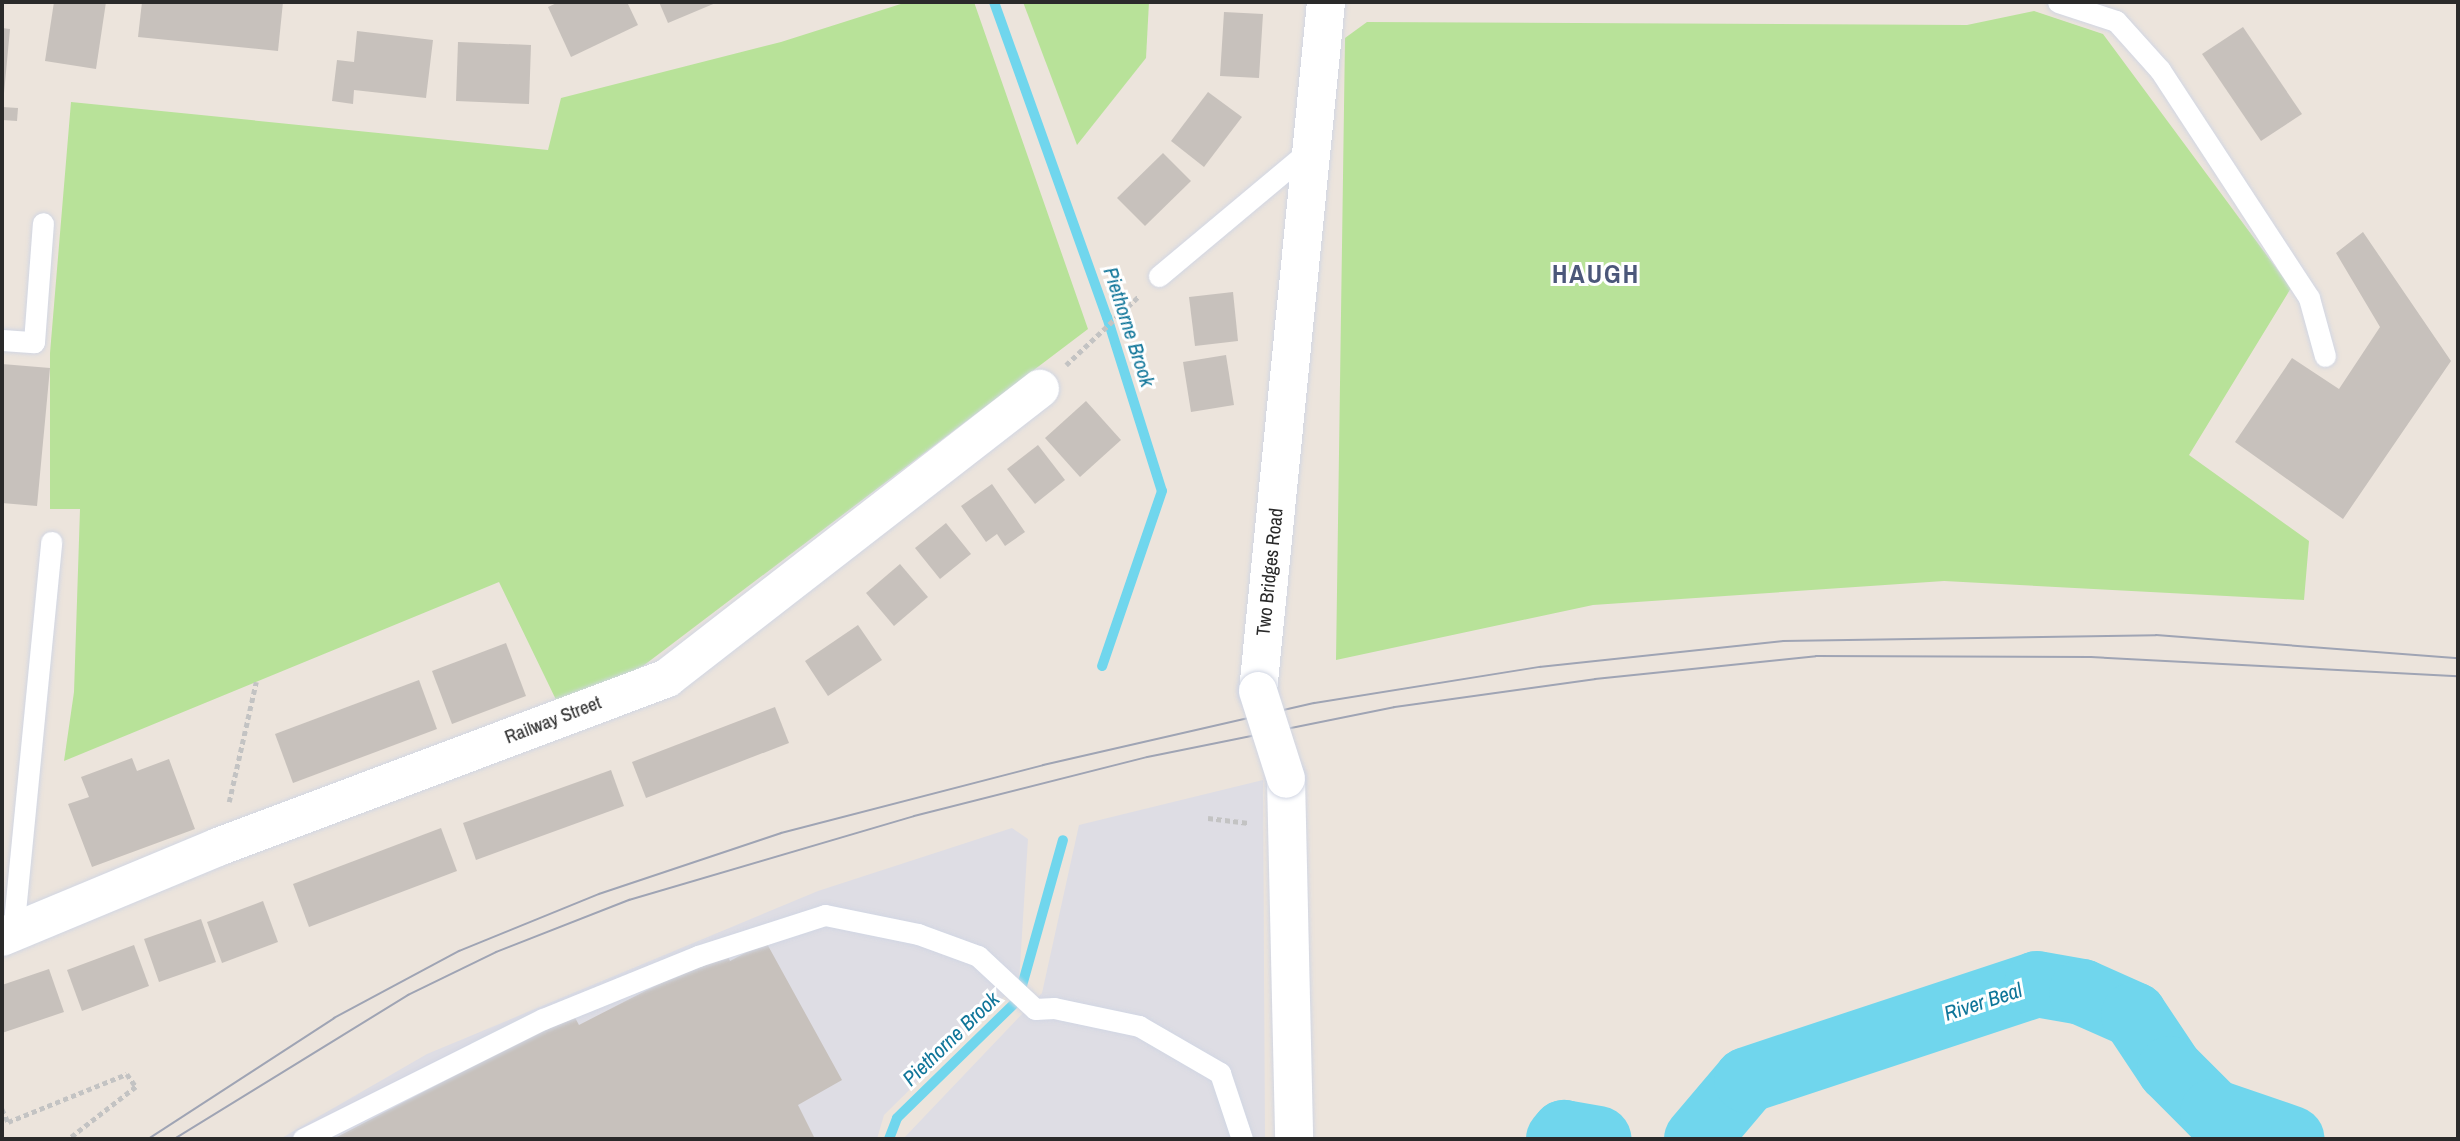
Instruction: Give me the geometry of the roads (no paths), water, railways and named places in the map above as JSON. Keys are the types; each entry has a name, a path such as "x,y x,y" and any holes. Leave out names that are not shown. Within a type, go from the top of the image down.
{"street":[{"name":"Two Bridges Road","path":"1294,1139 1286,779 1258,691 1326,2"},
{"name":"Railway Street","path":"8,935 218,847 667,678 1040,389"}],"lane":[{"path":"2058,2 2116,21 2160,70 2309,298 2325,356"},
{"path":"1159,276 1313,148"},
{"path":"2,340 34,342 43,223"},
{"path":"8,935 51,542"},
{"path":"303,1139 542,1019 698,956 825,915 918,934 978,956 1035,1009 1054,1008 1139,1026 1220,1073 1242,1139"}],"waterway":[{"name":"Piethorne Brook","path":"994,2 1107,317 1162,491 1102,666"},
{"name":"Piethorne Brook","path":"889,1139 897,1118 1018,1000 1063,840"},
{"name":"River Beal","path":"1697,1139 1747,1080 2037,984 2082,992 2134,1015 2170,1069 2213,1112 2292,1139"},
{"name":"River Beal","path":"1559,1139 1564,1133 1598,1139"}],"tram line":[{"path":"148,1139 334,1018 459,951 599,894 781,833 1043,765 1314,703 1540,667 1783,641 2156,635 2458,658"},
{"path":"174,1139 408,995 496,952 629,900 914,816 1147,757 1394,707 1595,679 1816,656 2091,657 2458,676"}],"district":[{"name":"HAUGH","path":"1596,274"}]}
